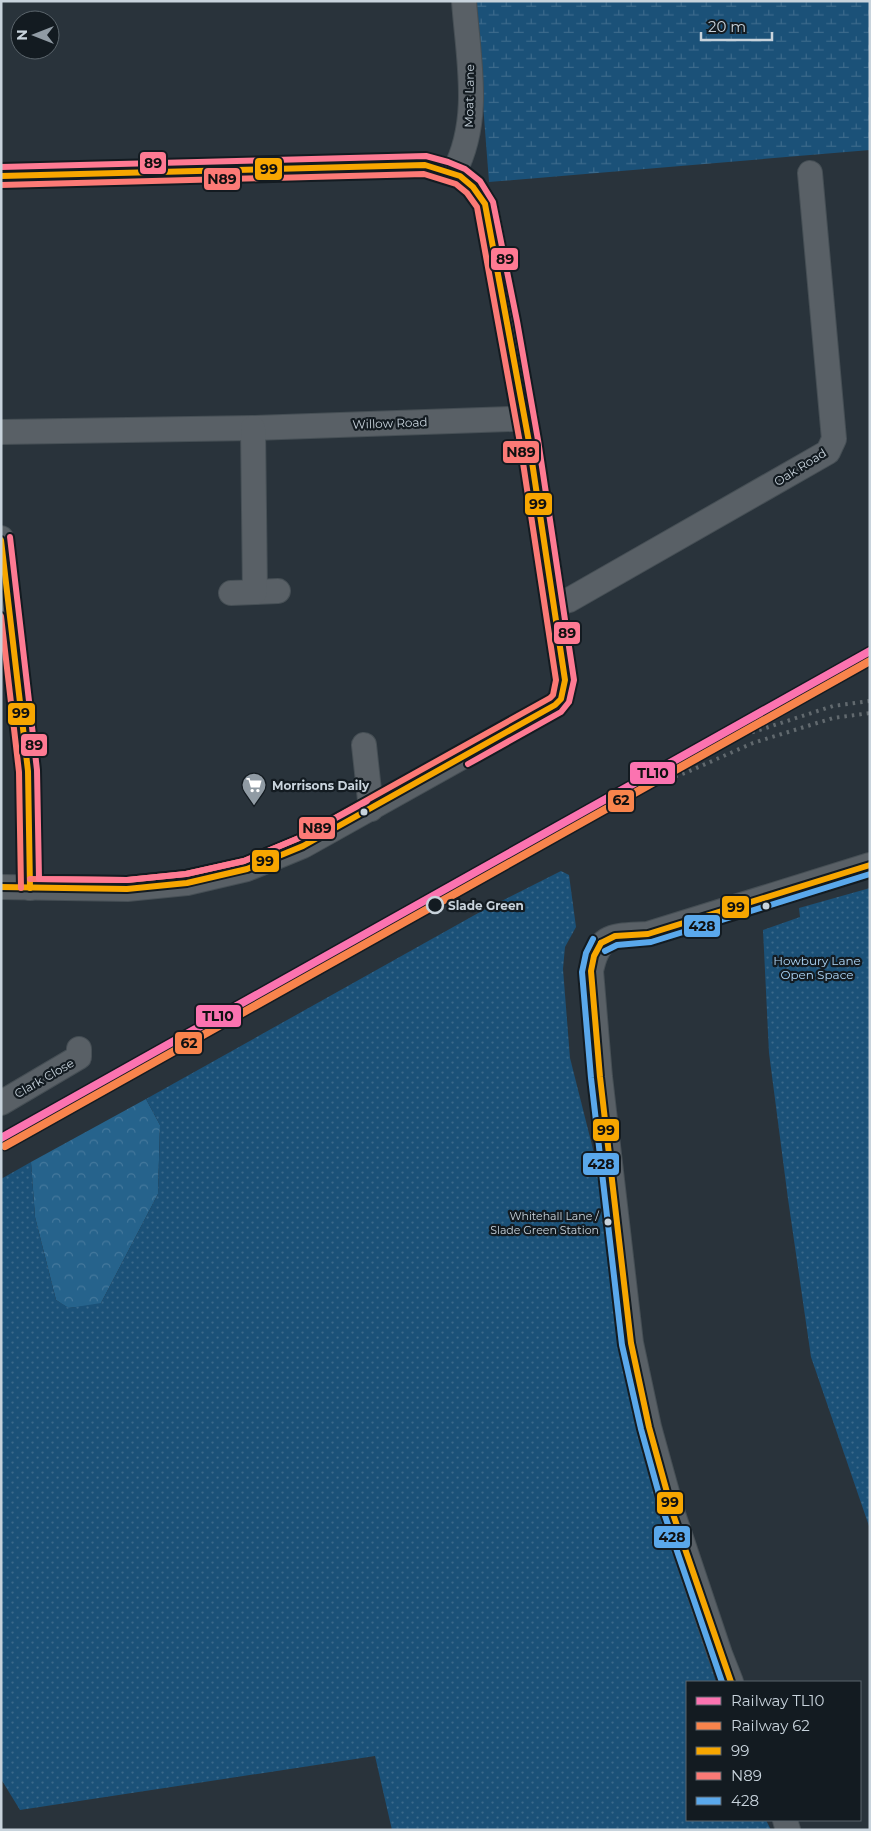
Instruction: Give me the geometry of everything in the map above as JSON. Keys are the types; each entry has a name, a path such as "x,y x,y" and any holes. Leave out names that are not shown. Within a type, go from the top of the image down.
{"street":[{"name":"Moat Lane","path":"454,172 461,159 471,124 470,59 464,1"},
{"path":"1,176 424,165 454,172 467,181 478,192 485,204 506,304 526,416 565,680 562,699 555,704 303,846 248,869 187,883 127,889 1,887"},
{"name":"Oak Road","path":"555,604 569,600 828,452 834,439 810,173"},
{"name":"Willow Road","path":"1,432 253,428 513,419 526,416"},
{"path":"231,593 267,591 253,428"},
{"path":"1,538 28,771 30,888"},
{"path":"364,745 371,809"},
{"path":"731,1681 673,1514 649,1427 632,1343 600,1077 591,971 594,956 601,943 615,936 648,934 870,865"},
{"name":"Clark Close","path":"1,1103 79,1057 79,1048"}],"green space":[{"path":"475,1 870,1 870,150 489,182"},
{"path":"561,871 569,875 576,927 565,947 563,969 570,1058 601,1181 624,1361 639,1440 663,1521 716,1681 686,1681 686,1821 766,1821 771,1830 392,1830 375,1756 20,1810 1,1779 1,1179 31,1162 35,1217 56,1300 69,1308 101,1303 158,1194 160,1125 146,1099 480,912"},
{"name":"Howbury Lane Open Space","path":"870,888 870,1529 811,1357 769,1053 763,930 800,917 799,908"},
{"path":"146,1099 160,1125 158,1194 100,1305 68,1308 56,1300 35,1217 31,1162"}],"railway":[{"path":"648,775 695,753 744,735 833,706 870,701"},
{"path":"654,784 685,773 753,743 833,718 870,713"}],"rail line":[{"name":"TL10","path":"1,1138 870,651"},
{"name":"62","path":"5,1146 870,661"}],"transit line":[{"name":"89","path":"1,167 426,156 465,169 480,181 493,202 517,321 538,440 574,680 569,702 561,712 468,764"},
{"name":"99","path":"1,176 425,165 460,176 473,187 485,204 529,442 565,680 561,699 555,705 303,846 247,869 187,883 127,889 1,887"},
{"name":"N89","path":"1,185 424,174 456,184 467,193 477,207 520,443 556,680 553,695 550,698 299,838 244,861 186,874 127,880 30,879"},
{"name":"89","path":"10,537 37,770 39,879 127,880 186,874 244,861 299,838 367,801"},
{"name":"99","path":"1,540 28,771 30,888"},
{"name":"N89","path":"1,616 19,772 21,888"},
{"name":"99","path":"601,943 615,936 648,934 870,865"},
{"name":"428","path":"605,951 617,945 651,942 870,874"},
{"name":"428","path":"593,939 586,953 582,972 591,1078 622,1345 641,1429 665,1516 722,1681"},
{"name":"99","path":"601,943 594,956 591,971 600,1077 631,1343 649,1427 673,1514 731,1681"}],"place":[{"name":"Morrisons Daily","path":"254,806"},
{"name":"Slade Green","path":"435,905"},
{"name":"Whitehall Lane / Slade Green Station","path":"608,1222"}]}
